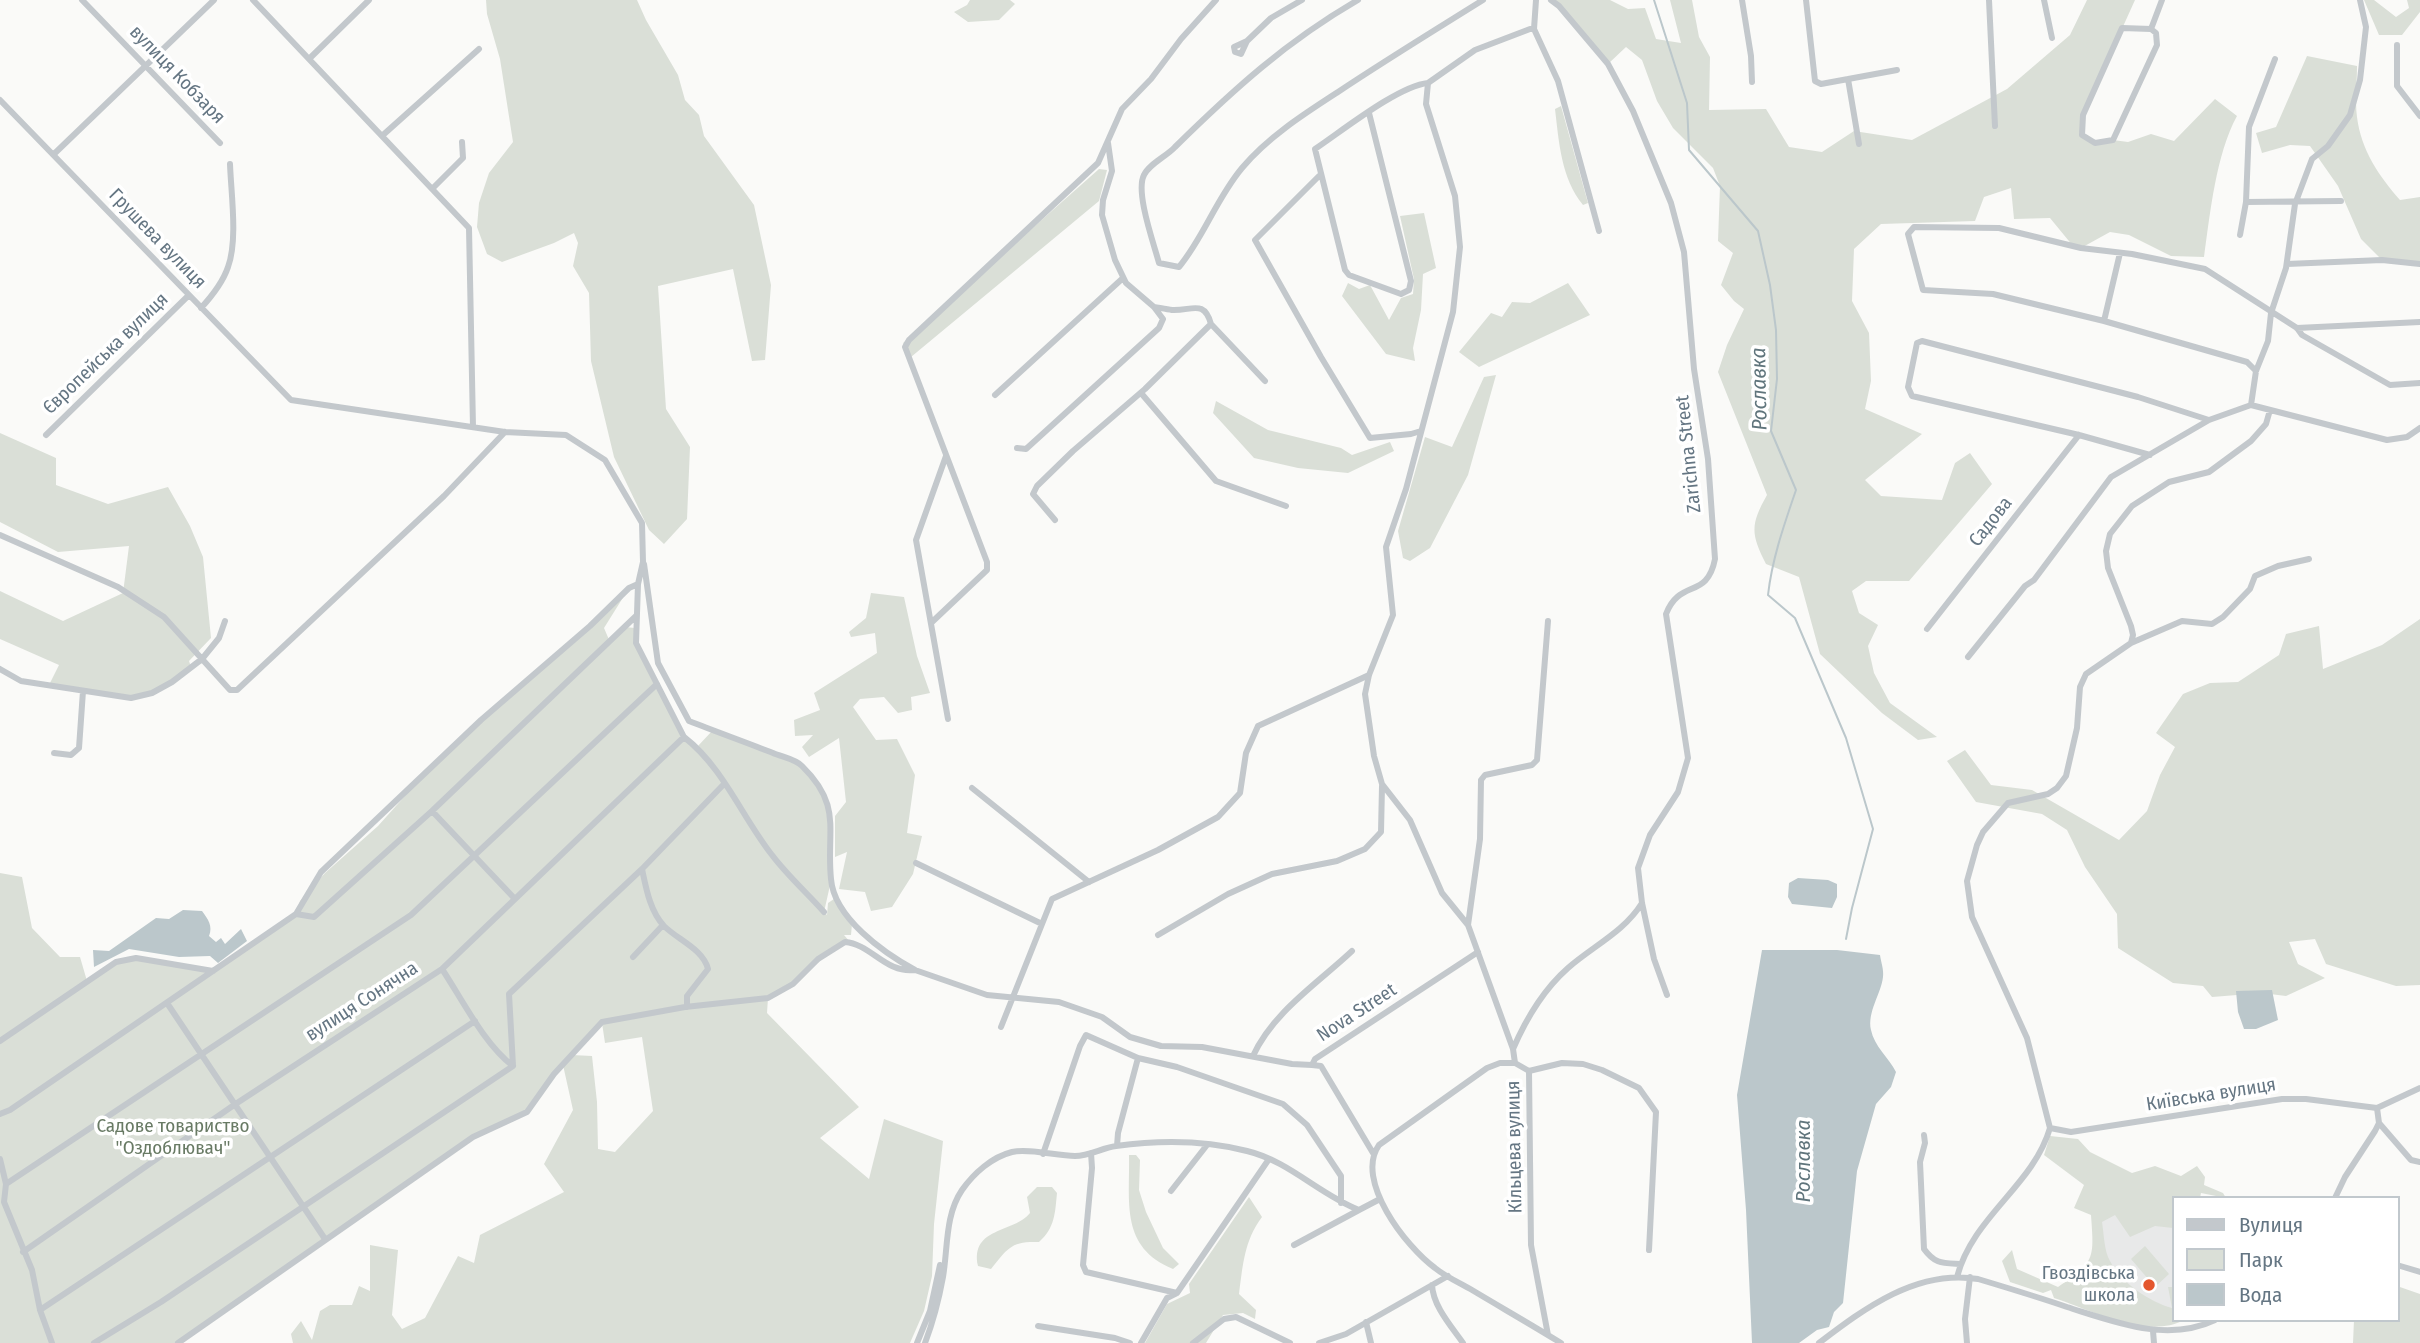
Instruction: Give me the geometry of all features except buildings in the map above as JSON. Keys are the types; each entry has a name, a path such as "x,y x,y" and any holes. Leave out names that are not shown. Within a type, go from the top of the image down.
{"street":[{"name":"вулиця Кобзаря","path":"82,0 220,143"},
{"path":"54,154 214,0"},
{"path":"253,0 469,228 473,427 505,432 566,435 605,460 642,523 643,562 658,663 689,721 800,763 825,793 832,825 831,881 835,894 863,934 891,957 915,970 987,995 1059,1002 1102,1017 1130,1037 1161,1046 1202,1047 1292,1064 1312,1065"},
{"path":"309,59 369,0"},
{"path":"931,623 987,570 987,562 905,347 909,340 1098,163 1122,108 1151,79 1181,39 1216,0"},
{"path":"1247,41 1271,18 1302,0"},
{"path":"1359,0 1317,24 1252,74 1173,150 1144,173 1140,187 1159,263 1179,267 1194,249 1218,201 1242,167 1289,124 1483,0"},
{"path":"1536,0 1534,29 1558,81 1599,231"},
{"name":"Zarichna Street","path":"1551,0 1608,64 1633,111 1671,203 1684,252 1694,369 1708,458 1715,559 1705,583 1678,594 1665,614 1688,758 1678,792 1650,835 1638,868 1642,903 1654,959 1667,995"},
{"path":"1742,0 1751,56 1752,82"},
{"path":"1806,0 1815,81 1821,84 1897,70"},
{"path":"1989,0 1995,126"},
{"path":"2044,0 2052,38"},
{"path":"2151,29 2162,0"},
{"path":"2251,405 2256,371 2268,341 2271,313 2287,264 2296,201 2312,159 2328,146 2350,115 2360,80 2366,27 2360,0"},
{"path":"2122,28 2151,29 2156,33 2157,46 2113,140 2095,143 2082,135 2083,115 2122,28"},
{"path":"1369,113 1411,281 1409,290 1401,294 1349,275 1345,270 1315,149 1369,113 1415,84 1428,83 1475,50 1534,29"},
{"path":"2397,45 2397,86 2420,116"},
{"path":"383,135 479,49"},
{"path":"2240,235 2246,202 2249,127 2275,59"},
{"path":"1848,79 1859,144"},
{"path":"1158,935 1228,894 1272,874 1337,861 1365,849 1381,832 1382,784 1374,756 1365,697 1369,676 1393,615 1386,547 1406,489 1454,312 1460,247 1455,196 1426,104 1428,83"},
{"name":"Грушева вулиця","path":"0,100 291,400 473,427"},
{"path":"432,189 463,158 462,142"},
{"path":"1017,449 1026,449 1159,328 1163,319 1154,307 1126,283 1115,260 1102,215 1103,200 1112,172 1108,142"},
{"path":"201,308 223,279 231,257 230,164"},
{"path":"1321,174 1255,240 1370,438 1421,431"},
{"path":"2246,202 2341,201"},
{"path":"2256,371 2247,362 1993,293 1923,290 1908,234 1914,227 1999,228 2081,248 2205,269 2297,328 2302,335 2390,385 2420,383"},
{"path":"2104,321 2120,253"},
{"path":"2287,264 2382,260 2420,264"},
{"path":"995,395 1123,278"},
{"name":"Європейська вулиця","path":"46,435 189,295"},
{"path":"1154,307 1173,310 1199,307 1208,313 1211,324 1265,381"},
{"path":"2297,328 2420,322"},
{"path":"1055,520 1033,494 1037,486 1141,393 1211,324"},
{"path":"2150,455 2079,435 1912,396 1908,387 1917,343 1922,341 2138,397 2209,420"},
{"path":"1141,393 1216,481 1286,506"},
{"path":"1968,657 2025,586 2034,579 2111,477 2209,420 2251,405 2387,440 2407,437 2420,428"},
{"path":"2131,643 2131,626 2108,568 2106,551 2110,534 2132,506 2169,482 2209,472 2251,441 2266,424 2270,410"},
{"path":"0,535 118,587 164,617 230,690 237,690 444,496 505,432"},
{"name":"Садова","path":"1927,629 2079,435"},
{"path":"946,455 916,540 947,719"},
{"path":"1957,1277 1964,1253 1987,1218 2013,1191 2029,1168 2050,1129 2027,1038 1972,916 1968,892 1969,868 1983,832 2008,803 2048,794 2057,788 2069,767 2077,728 2082,680 2086,674 2131,643 2182,621 2212,624 2223,617 2250,589 2255,576 2278,566 2309,559"},
{"path":"643,562 638,584 636,643 684,737 697,747 772,855 824,912"},
{"path":"0,1114 10,1110 296,914 327,866 481,720 590,626 629,588 638,584"},
{"path":"296,914 314,917 432,811 637,615"},
{"path":"0,669 21,681 122,698 140,697 172,682 202,659 219,638 225,621"},
{"path":"1468,925 1480,839 1481,780 1485,775 1532,765 1537,760 1548,621"},
{"path":"1001,1027 1052,899 1158,850 1218,817 1240,793 1246,753 1258,726 1369,676"},
{"path":"6,1184 411,915 657,684"},
{"path":"54,753 71,755 79,748 83,691"},
{"name":"вулиця Сонячна","path":"23,1252 234,1105 442,969 684,737"},
{"path":"1382,784 1410,820 1442,893 1468,925 1513,1049 1515,1063"},
{"path":"513,1066 509,994 642,869 724,785"},
{"path":"972,788 1089,882"},
{"path":"432,811 515,899"},
{"path":"916,863 1042,924"},
{"path":"642,869 649,899 663,925 705,959 708,969 687,996 687,1007"},
{"path":"1513,1049 1523,1026 1540,999 1568,968 1618,931 1636,914 1642,903"},
{"path":"633,957 663,925"},
{"path":"178,1343 474,1137 527,1112 554,1074 602,1022 687,1007 768,998 793,984 818,959 845,942 859,946 884,963 907,971 915,970"},
{"path":"1254,1055 1258,1045 1289,1006 1352,951"},
{"name":"Nova Street","path":"1373,1153 1321,1066 1312,1065 1315,1059 1478,953"},
{"path":"0,1041 116,962 136,958 213,971"},
{"path":"442,969 475,1021 505,1060 513,1066"},
{"path":"167,1003 325,1240"},
{"path":"40,1310 475,1021"},
{"path":"1043,1154 1086,1035 1138,1058 1177,1067 1283,1104 1307,1125 1341,1177 1341,1203"},
{"path":"1117,1146 1138,1058"},
{"path":"1529,1071 1515,1063 1500,1063 1487,1068 1388,1137 1373,1153 1373,1181 1380,1199 1405,1237 1434,1267 1561,1343"},
{"name":"Кільцева вулиця","path":"1548,1335 1531,1245 1529,1071 1562,1063 1583,1064 1602,1070 1639,1088 1656,1112 1650,1250"},
{"path":"94,1343 302,1209 513,1066"},
{"path":"2420,1088 2377,1108 2379,1123 2411,1160 2420,1162"},
{"name":"Київська вулиця","path":"2050,1129 2071,1132 2282,1099 2306,1099 2377,1108"},
{"path":"2336,1196 2379,1123"},
{"path":"1924,1135 1925,1143 1920,1162 1924,1249 1931,1259 1961,1264"},
{"path":"925,1343 943,1278 950,1219 961,1191 978,1171 996,1157 1015,1151 1079,1157 1117,1146 1185,1141 1248,1151 1280,1163 1341,1203 1359,1210"},
{"path":"1171,1191 1207,1144"},
{"path":"1091,1153 1083,1265 1086,1272 1177,1293"},
{"path":"0,1159 6,1184 4,1202 32,1270 40,1310 52,1343"},
{"path":"1141,1343 1167,1298 1177,1293 1269,1159"},
{"path":"1294,1245 1380,1199"},
{"path":"917,1343 930,1311 940,1265"},
{"path":"2399,1266 2420,1272"},
{"path":"1319,1343 1346,1334 1448,1276"},
{"path":"1819,1343 1879,1300 1924,1282 1957,1277 1970,1278 2153,1331 2202,1327 2211,1322"},
{"path":"1967,1343 1965,1319 1970,1278"},
{"path":"1432,1285 1432,1293 1440,1310 1463,1343"},
{"path":"1193,1343 1224,1319 1237,1317 1290,1343"},
{"path":"1366,1322 1371,1343"},
{"path":"1038,1326 1115,1338 1130,1343"},
{"path":"2153,1331 2154,1343"}],"shaded area":[{"name":"Гвоздівська школа","path":"2094,1197 2172,1211 2172,1317 2157,1322 2097,1252"}],"green space":[{"path":"486,0 637,0 678,75 685,100 699,115 704,136 754,205 771,285 765,360 752,361 733,269 658,286 666,409 690,447 687,519 664,544 649,530 614,457 591,361 589,293 573,266 578,243 574,233 502,262 487,254 477,227 479,203 489,173 513,142 500,59 487,14"},
{"path":"970,0 1010,0 1015,4 999,20 968,22 954,12 967,5"},
{"path":"1551,0 1610,0 1628,9 1645,8 1656,39 1681,43 1670,0 1692,0 1699,37 1710,57 1709,110 1766,109 1789,147 1822,152 1854,131 1912,140 2007,89 2070,35 2087,0 2135,0 2083,115 2082,135 2095,143 2113,140 2128,142 2151,134 2174,141 2215,99 2237,116 2219,166 2204,257 2171,256 2129,235 2110,232 2081,248 2073,246 2050,218 2014,219 2011,188 1984,197 1975,221 1881,224 1854,249 1852,301 1869,333 1871,381 1865,409 1922,434 1865,480 1881,496 1942,500 1955,463 1970,453 1992,484 1909,581 1866,581 1852,591 1859,613 1878,625 1868,646 1874,673 1890,703 1937,737 1918,740 1882,713 1820,654 1799,577 1766,564 1757,545 1754,530 1767,495 1718,372 1744,309 1721,285 1733,253 1718,241 1720,186 1713,168 1673,128 1657,101 1642,60 1626,47 1608,64"},
{"path":"2364,0 2374,0 2396,17 2409,8 2407,0 2420,0 2420,12 2402,35 2379,35"},
{"path":"2307,56 2357,66 2357,117 2362,141 2378,172 2400,200 2420,197 2420,264 2382,260 2361,239 2338,186 2310,146 2290,145 2262,153 2256,133 2276,127"},
{"path":"1561,106 1588,203 1583,205 1570,183 1562,159 1555,109"},
{"path":"1099,169 1107,170 1099,201 911,357 903,343"},
{"path":"1424,213 1436,268 1423,274 1421,310 1413,348 1415,361 1386,354 1342,296 1348,283 1359,289 1370,285 1389,320 1401,298 1413,294 1414,279 1400,216"},
{"path":"1568,283 1590,315 1479,367 1459,352 1491,313 1502,317 1512,302 1530,303"},
{"path":"1496,375 1468,475 1430,548 1410,561 1403,558 1398,531 1425,437 1452,447 1484,377"},
{"path":"1216,401 1268,430 1341,448 1352,455 1390,442 1394,451 1348,473 1298,468 1254,458 1213,413"},
{"path":"0,433 56,458 56,485 108,504 168,487 190,526 203,557 211,638 189,661 191,667 172,682 140,697 49,685 59,665 0,639 0,591 63,621 123,593 129,546 58,552 0,522"},
{"name":"Садове товариство \"Оздоблювач\"","path":"629,588 604,628 610,642 625,627 635,628 636,643 684,737 697,747 713,730 800,763 825,793 832,825 831,881 824,912 827,915 828,903 834,899 852,924 851,935 844,935 850,942 840,944 793,984 768,998 767,1013 859,1107 820,1138 869,1179 884,1119 943,1141 934,1224 932,1276 924,1311 910,1343 293,1343 291,1334 301,1321 312,1340 320,1311 330,1305 352,1305 359,1286 370,1291 370,1245 398,1250 392,1315 402,1329 425,1318 458,1256 474,1263 480,1235 564,1192 544,1164 573,1110 563,1065 527,1112 473,1137 178,1343 0,1343 0,873 22,877 32,928 60,957 80,957 87,981 116,962 136,958 213,971 296,914 300,901 325,873 378,826 422,777","holes":["602,1023 605,1043 642,1037 653,1111 615,1152 598,1149 592,1056 572,1055"]},
{"path":"871,593 904,597 917,656 930,693 911,697 912,710 898,713 884,697 860,699 853,707 876,740 897,739 915,775 907,833 922,836 913,874 892,907 871,911 865,892 839,889 847,852 835,857 835,816 846,802 839,738 809,757 802,747 813,735 795,736 794,720 820,710 814,693 877,653 875,633 851,637 849,632 866,618"},
{"path":"2420,619 2420,985 2396,986 2326,964 2315,939 2289,942 2298,964 2325,978 2286,996 2262,993 2212,997 2203,986 2173,983 2118,948 2117,914 2085,867 2067,830 2042,814 1976,802 1947,761 1965,750 1991,785 2032,790 2119,840 2147,811 2160,775 2175,747 2156,733 2183,694 2210,683 2238,682 2279,655 2286,634 2319,626 2323,669 2382,645"},
{"path":"2050,1136 2078,1139 2090,1152 2132,1173 2155,1166 2181,1176 2197,1166 2205,1177 2204,1185 2223,1193 2225,1196 2201,1193 2200,1196 2172,1196 2172,1228 2155,1226 2130,1237 2115,1215 2102,1222 2108,1257 2121,1277 2146,1296 2172,1308 2172,1322 2178,1322 2153,1327 2119,1321 2054,1298 2051,1290 2043,1293 2010,1282 2002,1261 2012,1250 2017,1269 2058,1287 2080,1271 2090,1258 2091,1215 2074,1208 2084,1185 2044,1155"},
{"path":"1129,1155 1136,1155 1140,1160 1139,1190 1163,1248 1179,1264 1173,1269 1156,1260 1144,1249 1136,1236 1129,1206"},
{"path":"1037,1187 1052,1187 1057,1193 1053,1220 1044,1237 1039,1242 1011,1247 991,1269 978,1266 977,1253 981,1244 987,1237 1030,1213 1027,1197"},
{"path":"1249,1197 1262,1217 1248,1244 1239,1294 1256,1310 1255,1319 1243,1313 1223,1315 1206,1343 1145,1343 1167,1304 1190,1293 1189,1284"},
{"path":"2145,1246 2169,1274 2155,1287 2131,1259"},
{"path":"2168,1287 2172,1287 2172,1308"},
{"path":"2399,1287 2420,1294 2420,1343 2353,1343 2354,1322 2399,1322"}],"water":[{"path":"1798,878 1828,880 1837,884 1837,897 1832,908 1792,904 1788,897 1789,883"},
{"path":"183,910 202,911 210,926 209,936 216,942 221,938 225,944 241,929 247,941 218,963 210,956 179,957 129,949 94,967 93,950 109,951 156,918 169,919"},
{"path":"1762,950 1837,950 1880,955 1883,977 1870,1023 1875,1041 1896,1072 1891,1087 1876,1104 1857,1171 1843,1303 1834,1312 1829,1327 1817,1330 1799,1343 1752,1343 1737,1095"},
{"path":"2272,990 2278,1020 2256,1029 2244,1029 2238,1012 2236,991"}],"waterway":[{"name":"Рославка","path":"1654,0 1687,103 1689,150 1758,231 1770,285 1776,330 1777,379 1771,431 1796,490 1775,555 1768,595 1795,618 1846,738 1873,829 1846,939"}],"place":[{"name":"Гвоздівська школа","path":"2149,1285"}]}
